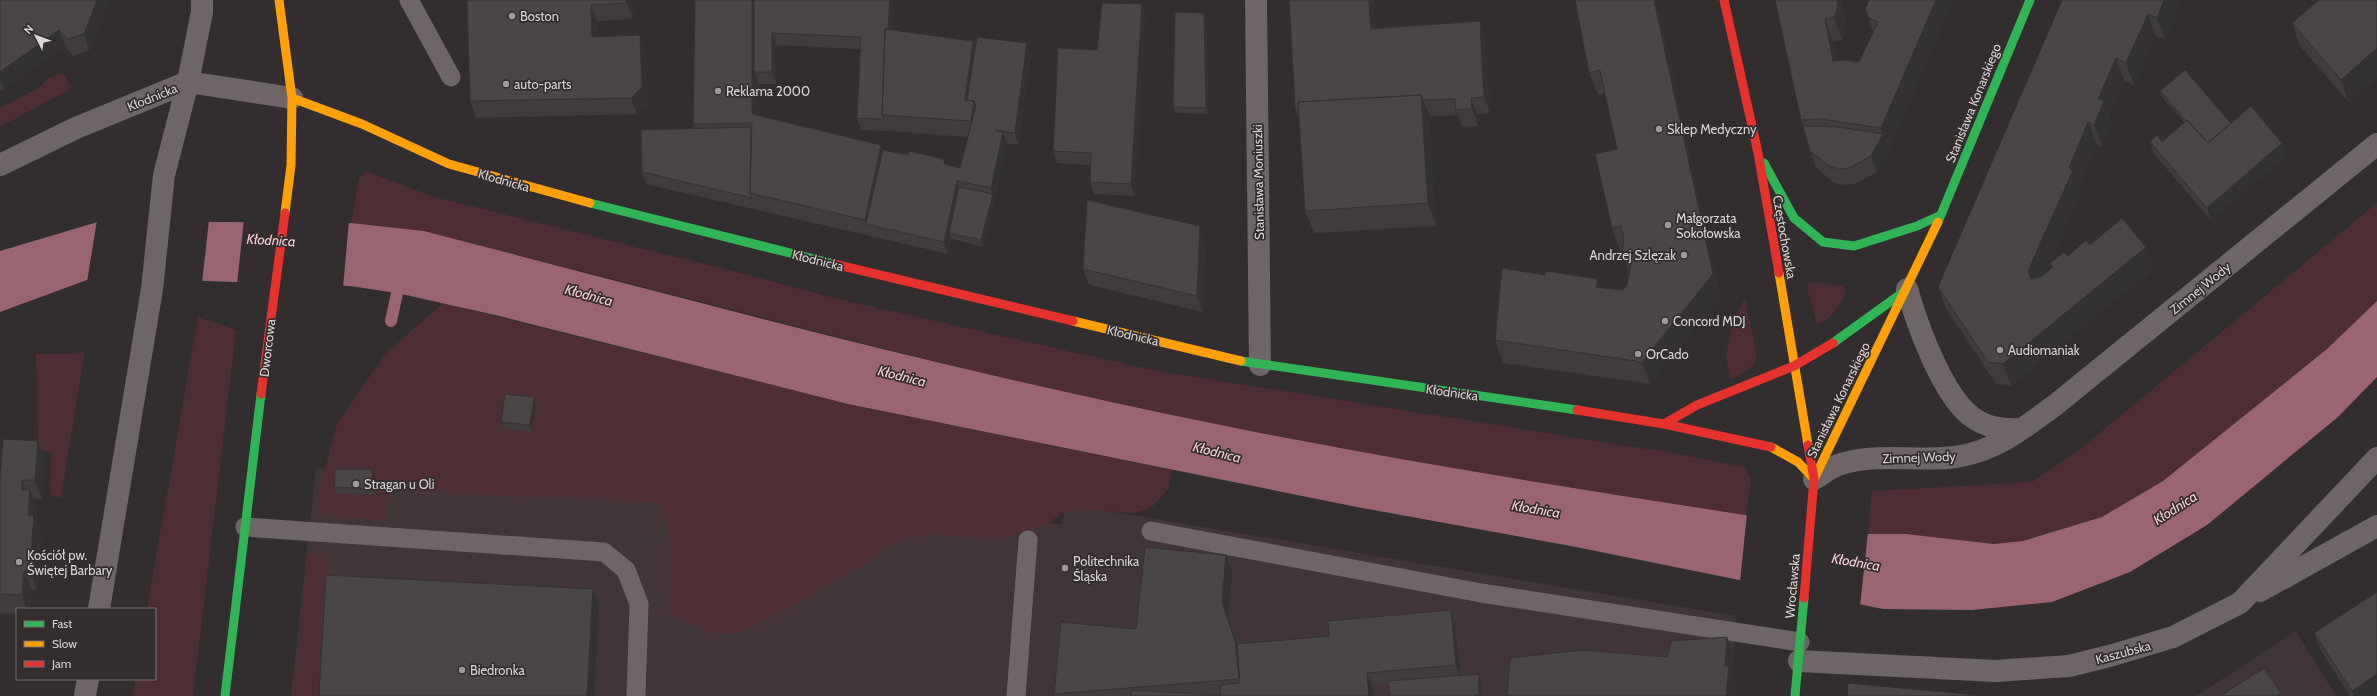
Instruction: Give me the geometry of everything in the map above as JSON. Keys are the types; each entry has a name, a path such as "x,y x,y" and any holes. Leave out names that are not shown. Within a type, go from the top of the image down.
{"street":[{"path":"99,608 152,288 164,175 188,82 202,12 202,0"},
{"name":"Dworcowa","path":"225,696 268,338 291,165 292,98 278,0"},
{"name":"Stanisława Moniuszki","path":"1256,0 1260,365"},
{"name":"Częstochowska","path":"1724,0 1758,153 1814,479"},
{"name":"Stanisława Konarskiego","path":"1814,479 1907,289 1941,215 2030,0"},
{"name":"Kłodnicka","path":"0,166 76,128 188,82 292,98 362,124 448,164 536,189 865,272 1260,365 1545,405 1664,424 1703,434 1759,443 1778,449 1798,462 1814,479"},
{"name":"Zimnej Wody","path":"1814,479 1836,466 1853,461 1956,457 1986,450 2003,443 2054,406 2377,144"},
{"path":"1758,153 1794,218 1823,242 1854,246 1917,226 1941,215"},
{"path":"1907,289 1917,324 1932,355 1963,409 1972,417 1992,427 2002,430 2021,429"},
{"name":"Stanisława Konarskiego","path":"1794,366 1824,350 1907,289"},
{"path":"1664,424 1697,405 1794,366"},
{"name":"Kaszubska","path":"1799,651 1995,671 2068,666 2113,655 2173,637 2240,603 2377,458"},
{"name":"Wrocławska","path":"1796,696 1814,479"},
{"path":"2240,603 2377,526"},
{"path":"85,696 88,680"}],"lane":[{"path":"409,0 451,77"},
{"path":"245,527 604,552 626,570 639,604 636,696"},
{"path":"1151,531 1799,651"},
{"path":"1016,696 1028,540"}],"shaded area":[{"path":"63,73 72,88 0,127 0,108 40,87 48,78"},
{"path":"366,171 434,197 733,271 842,300 1152,370 1678,454 1744,467 1751,479 1746,515 1447,468 1215,424 1008,380 424,231 351,223 359,178"},
{"path":"2377,203 2377,301 2327,349 2163,481 2102,517 2023,541 1994,544 1906,534 1868,534 1872,491 2032,482 2078,451"},
{"path":"1813,282 1843,286 1846,288 1843,299 1832,315 1817,324 1807,287 1809,283"},
{"path":"1745,298 1757,355 1750,368 1730,380 1726,355 1728,344 1732,324"},
{"path":"443,303 848,404 1172,470 1168,489 1152,507 1134,513 1070,508 1048,523 998,541 934,534 899,540 864,565 769,618 736,633 709,633 669,614 671,557 663,503 389,490 387,520 315,516 330,448 338,422 386,353"},
{"path":"198,317 236,330 193,696 133,696 135,680 156,680 156,608 147,608"},
{"path":"85,351 61,498 50,495 51,451 39,452 36,354 76,354"},
{"name":"Politechnika Śląska","path":"316,468 667,490 1062,524 1066,504 1736,616 1730,696 291,696"},
{"path":"327,553 317,696 293,696 308,554"},
{"path":"2296,631 2336,696 2196,696"}],"water":[{"name":"Kłodnica","path":"101,221 351,223 424,231 918,358 1216,424 1460,469 1868,534 1906,534 1994,544 2023,541 2102,517 2163,481 2327,349 2377,301 2377,377 2338,417 2207,525 2130,572 2052,602 1972,610 1883,609 1576,547 1357,507 848,404 495,315 397,293 350,286 95,277 0,312 0,251"}],"pier":[{"path":"97,220 209,220 202,283 95,279 87,282"},
{"path":"244,220 349,221 343,288 237,284"},
{"path":"1747,513 1868,532 1860,606 1740,582"}],"building":[{"path":"0,0 97,0 84,34 67,39 59,30 0,72"},
{"path":"467,0 626,0 627,3 591,5 592,37 640,35 642,87 631,98 470,101"},
{"path":"695,0 752,0 752,114 881,145 865,220 750,193 752,123 693,124"},
{"path":"754,0 890,0 888,29 885,29 882,115 884,119 857,118 861,37 772,33 772,72 754,72"},
{"path":"1289,0 1369,0 1371,29 1480,21 1484,97 1471,98 1472,109 1456,110 1455,99 1424,100 1421,95 1298,102 1298,108 1295,108"},
{"path":"1575,0 1654,0 1713,274 1642,362 1495,340 1502,268 1545,275 1546,271 1598,279 1596,287 1623,290 1627,285 1633,252 1622,252 1624,238 1621,226 1612,228 1595,154 1617,149 1600,70 1589,73"},
{"path":"1775,0 1837,0 1838,7 1834,17 1825,19 1833,61 1846,60 1859,62 1878,22 1869,18 1865,9 1869,0 1936,0 1881,128 1822,119 1801,120"},
{"path":"2062,0 2164,0 2157,18 2148,14 2126,63 2116,58 2098,99 2104,101 2094,125 2088,122 2069,168 2073,170 2028,271 2031,279 2041,277 2053,267 2050,263 2064,252 2068,256 2086,240 2090,245 2122,218 2146,247 2003,364 1988,362 1938,287"},
{"path":"2319,0 2377,0 2377,48 2341,80 2292,23"},
{"path":"1102,3 1142,4 1131,184 1090,182 1091,153 1053,151 1058,48 1097,50"},
{"path":"1175,12 1204,13 1206,108 1173,107"},
{"path":"885,29 973,41 965,100 974,101 971,121 882,115"},
{"path":"977,37 1027,43 1015,133 995,130 1003,132 991,188 957,181 944,242 866,224 883,150 908,155 909,151 943,159 945,164 960,168 976,106 974,101 967,100"},
{"path":"2185,70 2231,123 2208,143 2187,120 2186,121 2160,91"},
{"path":"1421,95 1428,203 1305,211 1298,102"},
{"path":"2251,106 2282,143 2207,208 2150,142 2157,135 2162,142 2187,120 2208,143"},
{"path":"1803,126 1838,127 1883,134 1871,156 1849,168 1839,169 1829,166 1810,151"},
{"path":"751,127 750,193 752,198 642,172 641,130"},
{"path":"959,187 993,194 981,240 949,233"},
{"path":"1087,200 1200,226 1197,296 1083,269"},
{"path":"505,394 534,397 530,425 501,422"},
{"name":"Kościół pw. Świętej Barbary","path":"3,439 38,441 35,480 22,480 22,490 30,490 28,515 34,515 30,571 24,571 22,595 0,594 0,478"},
{"name":"Stragan u Oli","path":"335,469 372,469 373,489 334,487"},
{"path":"1145,547 1226,555 1222,602 1235,640 1239,679 1054,694 1061,622 1136,629"},
{"path":"326,575 593,589 587,696 319,696"},
{"path":"2377,592 2377,674 2352,691 2314,633"},
{"path":"1451,610 1456,665 1367,673 1369,696 1220,696 1221,685 1240,683 1237,644 1329,636 1328,621"},
{"path":"1727,637 1725,666 1729,666 1726,696 1507,696 1510,658 1583,650 1667,657 1671,641"},
{"path":"2264,668 2281,693 2277,696 2220,696"},
{"path":"1479,674 1479,695 1390,696 1388,681"},
{"path":"1848,683 1988,696 1847,696"},
{"path":"1132,690 1218,695 1218,696 1131,696"}],"waterway":[{"path":"391,321 397,293 397,277"}],"traffic: fast":[{"path":"1938,222 2030,0"},
{"path":"1764,163 1794,218 1823,242 1854,246 1917,226 1941,215"},
{"path":"590,203 834,264"},
{"path":"1833,343 1905,291"},
{"path":"1241,361 1577,410"},
{"path":"225,696 261,394"},
{"path":"1795,696 1804,598"}],"traffic: slow":[{"path":"279,0 292,98 291,165 285,213"},
{"path":"292,98 362,124 449,164 590,203"},
{"path":"1814,479 1938,222"},
{"path":"1779,273 1808,445"},
{"path":"1073,321 1241,361"},
{"path":"1771,447 1798,462 1814,479"}],"traffic: jam":[{"path":"1724,0 1758,153 1779,273"},
{"path":"261,394 285,213"},
{"path":"834,264 1073,321"},
{"path":"1664,424 1697,405 1794,366 1833,343"},
{"path":"1577,410 1664,424 1771,447"},
{"path":"1804,598 1814,479 1808,445"}],"place":[{"name":"Boston","path":"512,16"},
{"name":"auto-parts","path":"506,84"},
{"name":"Reklama 2000","path":"718,91"},
{"name":"Sklep Medyczny","path":"1659,129"},
{"name":"Małgorzata Sokołowska","path":"1668,225"},
{"name":"Andrzej Szlęzak","path":"1684,255"},
{"name":"Concord MDJ","path":"1665,321"},
{"name":"Audiomaniak","path":"2000,350"},
{"name":"OrCado","path":"1638,354"},
{"name":"Stragan u Oli","path":"356,484"},
{"name":"Kościół pw. Świętej Barbary","path":"19,562"},
{"name":"Politechnika Śląska","path":"1065,568"},
{"name":"Biedronka","path":"462,670"}]}
